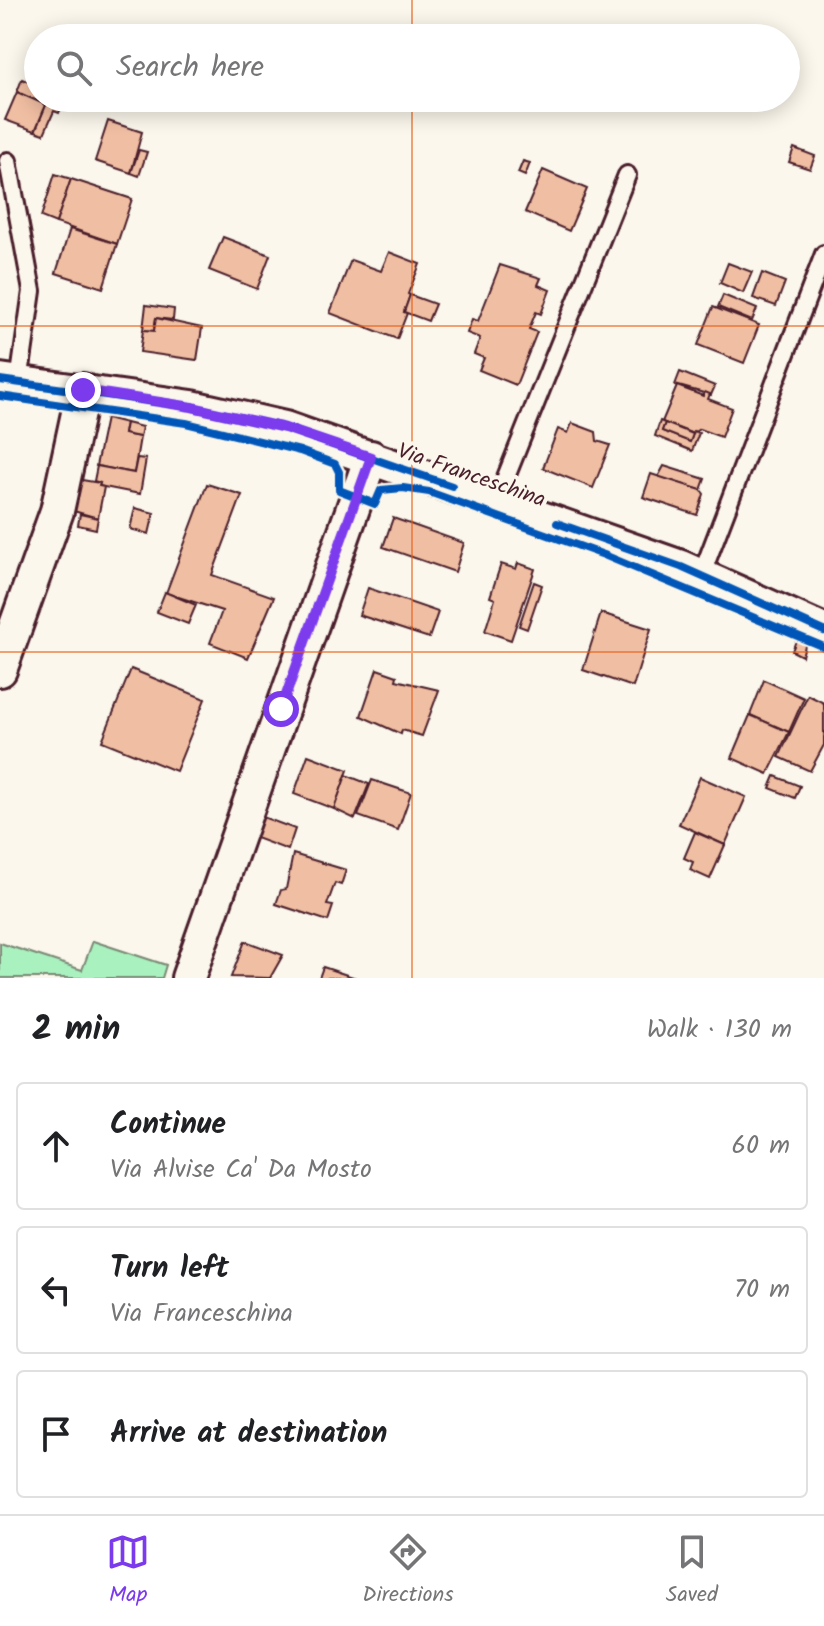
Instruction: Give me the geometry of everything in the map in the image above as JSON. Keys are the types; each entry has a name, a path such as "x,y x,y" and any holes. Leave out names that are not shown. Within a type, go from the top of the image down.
{"street":[{"name":"Via Franceschina","path":"9,381 192,407 285,428 701,576 824,631"},
{"path":"0,670 57,511 83,390"},
{"path":"188,978 371,457"}],"lane":[{"path":"8,161 32,291 9,381"},
{"path":"496,502 627,175"},
{"path":"701,576 824,254"}],"green space":[{"path":"93,941 166,965 162,978 0,978 0,943 82,970"}],"building":[{"path":"22,79 24,80 24,95 17,92"},
{"path":"17,92 24,95 24,112 43,112 35,131 5,120"},
{"path":"43,112 54,112 44,134 35,131"},
{"path":"108,121 142,132 131,173 95,161"},
{"path":"794,148 815,156 810,169 789,162"},
{"path":"139,150 147,152 139,176 131,173"},
{"path":"523,161 530,163 525,176 518,173"},
{"path":"543,170 587,189 569,231 525,212"},
{"path":"55,174 71,179 56,223 41,217"},
{"path":"71,179 132,199 117,244 56,223"},
{"path":"70,229 117,244 103,288 56,273"},
{"path":"223,237 270,255 257,289 209,270"},
{"path":"389,252 420,264 408,294 404,312 407,313 397,339 330,313 351,260 381,271"},
{"path":"728,263 752,272 743,293 720,283"},
{"path":"500,265 541,278 538,285 550,290 541,314 536,312 529,329 537,332 516,385 479,370 484,358 474,354 480,338 467,333 472,319 478,321"},
{"path":"762,273 785,282 776,306 753,298"},
{"path":"410,295 435,304 428,321 404,312"},
{"path":"723,295 757,309 752,321 718,307"},
{"path":"146,305 174,309 173,320 156,318 154,331 143,330"},
{"path":"713,307 759,325 744,363 698,345"},
{"path":"156,318 202,328 197,360 140,352 143,330 154,331"},
{"path":"680,372 715,386 711,395 675,385"},
{"path":"677,386 703,396 705,392 710,394 708,399 732,408 721,437 699,429 693,434 662,422"},
{"path":"106,418 126,423 124,434 140,437 134,473 96,466"},
{"path":"660,421 665,423 662,431 690,442 694,431 699,433 692,451 655,436"},
{"path":"126,423 142,427 140,437 124,434"},
{"path":"572,423 596,432 597,441 610,445 593,488 543,468 558,429 568,433"},
{"path":"665,423 693,434 690,442 662,431"},
{"path":"137,458 146,459 140,494 99,486 100,483 94,481 97,466 134,473"},
{"path":"664,466 705,479 701,490 658,477"},
{"path":"651,474 701,490 704,494 697,515 643,497"},
{"path":"76,479 100,483 99,486 104,487 98,518 70,510"},
{"path":"207,484 242,495 212,575 274,597 248,658 210,643 222,611 166,593"},
{"path":"135,508 154,513 149,534 130,529"},
{"path":"80,514 98,518 96,529 78,525"},
{"path":"393,518 464,543 455,572 383,547"},
{"path":"518,563 535,569 511,640 485,631 495,599 490,597 501,564 516,569"},
{"path":"534,582 542,585 527,629 519,626"},
{"path":"368,588 438,612 429,638 359,615"},
{"path":"165,592 196,605 188,624 157,612"},
{"path":"601,613 651,629 633,687 583,670"},
{"path":"797,638 806,642 802,656 792,651"},
{"path":"131,669 205,699 176,771 102,741"},
{"path":"377,669 397,676 396,680 439,690 422,736 402,730 401,734 361,716"},
{"path":"764,680 804,698 789,732 750,715"},
{"path":"808,695 824,703 824,745 810,771 779,757"},
{"path":"750,715 789,732 768,774 732,758"},
{"path":"308,755 348,770 334,809 294,794"},
{"path":"346,775 369,784 355,819 334,809"},
{"path":"775,776 800,786 795,798 770,788"},
{"path":"700,777 746,797 725,845 679,824"},
{"path":"372,780 411,793 398,830 358,816"},
{"path":"260,816 295,829 288,850 253,837"},
{"path":"695,832 725,845 710,879 690,870 693,862 684,858"},
{"path":"293,854 346,870 341,885 335,883 327,905 333,906 328,921 276,904 281,890 286,889"},
{"path":"245,941 283,955 270,978 231,977"},
{"path":"323,967 356,978 319,978"}],"cycle path":[{"path":"0,380 192,407 285,428 452,486"},
{"path":"0,396 186,423 300,451 335,464 339,472 339,490 375,504 381,490 403,488 429,492 604,555 824,647"},
{"path":"557,523 681,567 824,631"}],"route":[{"path":"83,390 192,407 285,428 371,457 281,709"}]}
